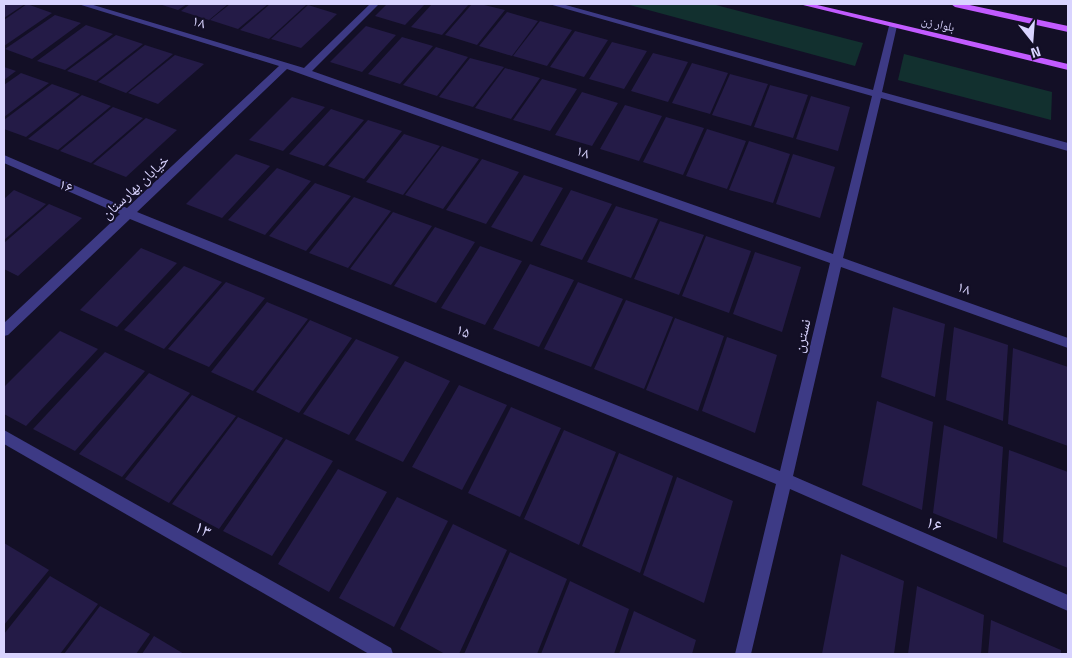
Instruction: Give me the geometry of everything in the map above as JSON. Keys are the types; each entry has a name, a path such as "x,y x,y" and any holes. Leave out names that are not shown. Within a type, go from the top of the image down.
{"main road":[{"name":"بلوار زن","path":"803,4 1068,68"},
{"name":"بلوار زن","path":"955,4 1068,29"}],"street":[{"name":"۱۸","path":"82,4 286,65 1068,343"},
{"path":"306,72 375,4"},
{"path":"553,4 1068,147"},
{"name":"نسترن","path":"743,654 893,26"},
{"name":"خیابان بهارستان","path":"4,330 286,65"},
{"name":"۱۶","path":"4,159 128,214"},
{"name":"۱۵","path":"128,214 785,480"},
{"name":"۱۳","path":"4,437 385,654"},
{"name":"۱۶","path":"785,480 1068,603"}],"green space":[{"path":"626,4 712,4 863,43 855,66"},
{"path":"904,54 1052,92 1051,120 898,80"}],"building":[{"path":"4,4 25,4 4,18"},
{"path":"27,4 52,13 4,46 4,20"},
{"path":"159,4 187,4 178,10"},
{"path":"190,4 228,4 209,20 181,11"},
{"path":"230,4 268,4 238,29 210,20"},
{"path":"270,4 306,5 269,39 240,30"},
{"path":"387,4 425,4 405,25 375,16"},
{"path":"432,4 469,4 442,35 411,27"},
{"path":"472,4 505,10 477,45 445,35"},
{"path":"308,5 337,14 301,48 271,39"},
{"path":"507,12 538,21 512,56 479,46"},
{"path":"55,15 81,23 32,59 5,49"},
{"path":"540,21 572,30 547,66 513,56"},
{"path":"86,25 113,34 65,70 37,61"},
{"path":"366,26 396,35 362,72 330,62"},
{"path":"575,31 608,40 584,77 550,67"},
{"path":"116,35 143,44 96,81 67,71"},
{"path":"402,37 433,46 400,84 368,74"},
{"path":"612,42 647,51 624,89 589,79"},
{"path":"145,45 173,54 126,93 98,82"},
{"path":"436,47 468,57 437,96 403,85"},
{"path":"653,53 688,62 668,102 631,91"},
{"path":"175,55 204,64 158,104 128,93"},
{"path":"470,58 504,67 473,107 439,97"},
{"path":"692,63 728,73 710,114 672,103"},
{"path":"4,67 16,71 4,80"},
{"path":"505,68 540,78 511,119 475,108"},
{"path":"21,73 49,83 4,117 4,85"},
{"path":"730,74 768,84 751,126 712,115"},
{"path":"542,79 577,89 550,131 513,120"},
{"path":"52,84 80,94 26,137 4,129 4,120"},
{"path":"770,85 808,95 793,138 754,127"},
{"path":"582,92 618,103 592,146 555,135"},
{"path":"82,95 111,106 58,150 28,139"},
{"path":"811,96 850,107 838,151 796,139"},
{"path":"292,97 325,107 283,151 249,140"},
{"path":"625,105 662,116 639,161 600,149"},
{"path":"113,107 143,118 91,163 60,151"},
{"path":"331,109 364,120 324,166 289,154"},
{"path":"666,117 704,128 683,175 643,162"},
{"path":"146,118 177,130 126,177 93,164"},
{"path":"368,120 402,131 364,179 328,166"},
{"path":"707,129 746,141 727,189 686,176"},
{"path":"404,134 440,146 403,195 366,182"},
{"path":"749,141 790,154 773,203 729,190"},
{"path":"442,146 479,159 443,209 405,195"},
{"path":"236,154 270,166 222,218 186,204"},
{"path":"793,154 835,167 820,218 776,204"},
{"path":"482,159 519,172 486,224 446,210"},
{"path":"277,168 311,181 265,235 228,220"},
{"path":"524,175 563,188 532,242 491,227"},
{"path":"315,183 351,196 306,251 269,236"},
{"path":"14,190 46,204 4,240 4,199"},
{"path":"571,190 612,204 582,260 540,245"},
{"path":"354,197 391,211 348,268 309,253"},
{"path":"49,204 82,218 18,276 4,269 4,243"},
{"path":"616,206 658,219 631,278 587,262"},
{"path":"393,212 432,226 391,285 350,269"},
{"path":"660,221 704,235 679,295 634,279"},
{"path":"435,227 475,242 436,303 394,286"},
{"path":"706,236 751,251 729,313 682,296"},
{"path":"480,246 522,261 485,325 441,308"},
{"path":"141,248 177,263 117,327 80,310"},
{"path":"755,252 801,267 782,332 733,314"},
{"path":"530,264 574,280 539,347 493,329"},
{"path":"184,266 222,282 164,349 124,330"},
{"path":"226,282 265,298 209,367 168,349"},
{"path":"578,282 623,299 591,367 544,349"},
{"path":"626,300 673,317 644,389 594,369"},
{"path":"267,302 308,319 253,391 211,372"},
{"path":"893,307 945,324 935,397 881,377"},
{"path":"675,318 724,336 698,411 646,390"},
{"path":"310,320 352,338 299,413 256,392"},
{"path":"954,327 1008,345 1003,421 946,400"},
{"path":"60,331 98,349 26,426 4,414 4,387"},
{"path":"727,337 777,355 755,433 702,411"},
{"path":"356,339 399,357 349,435 303,414"},
{"path":"1013,348 1068,367 1068,446 1008,424"},
{"path":"105,352 145,371 75,451 33,429"},
{"path":"405,361 450,381 403,462 355,440"},
{"path":"149,373 190,393 122,477 79,454"},
{"path":"459,385 507,405 462,490 412,467"},
{"path":"192,395 236,416 169,503 125,479"},
{"path":"877,401 933,422 922,510 862,485"},
{"path":"511,407 561,428 520,517 468,493"},
{"path":"238,417 283,438 219,529 172,504"},
{"path":"944,425 1003,447 997,539 933,513"},
{"path":"564,430 616,452 579,545 524,519"},
{"path":"286,439 333,461 272,556 223,531"},
{"path":"1009,450 1068,472 1068,568 1003,542"},
{"path":"619,453 673,476 640,573 582,546"},
{"path":"338,469 387,492 329,592 278,564"},
{"path":"677,477 733,501 704,603 643,575"},
{"path":"397,497 448,521 394,627 339,598"},
{"path":"453,524 507,550 459,654 445,654 400,629"},
{"path":"4,543 49,570 4,625"},
{"path":"510,552 567,579 537,654 464,654"},
{"path":"841,554 904,581 894,654 822,654"},
{"path":"50,576 98,604 60,654 4,654 4,634"},
{"path":"570,581 629,609 614,654 541,654"},
{"path":"917,586 984,615 981,654 908,654"},
{"path":"100,606 150,634 136,654 64,654"},
{"path":"634,611 696,640 692,654 619,654"},
{"path":"991,620 1061,650 1061,654 988,654"},
{"path":"154,636 184,654 142,654"}]}
